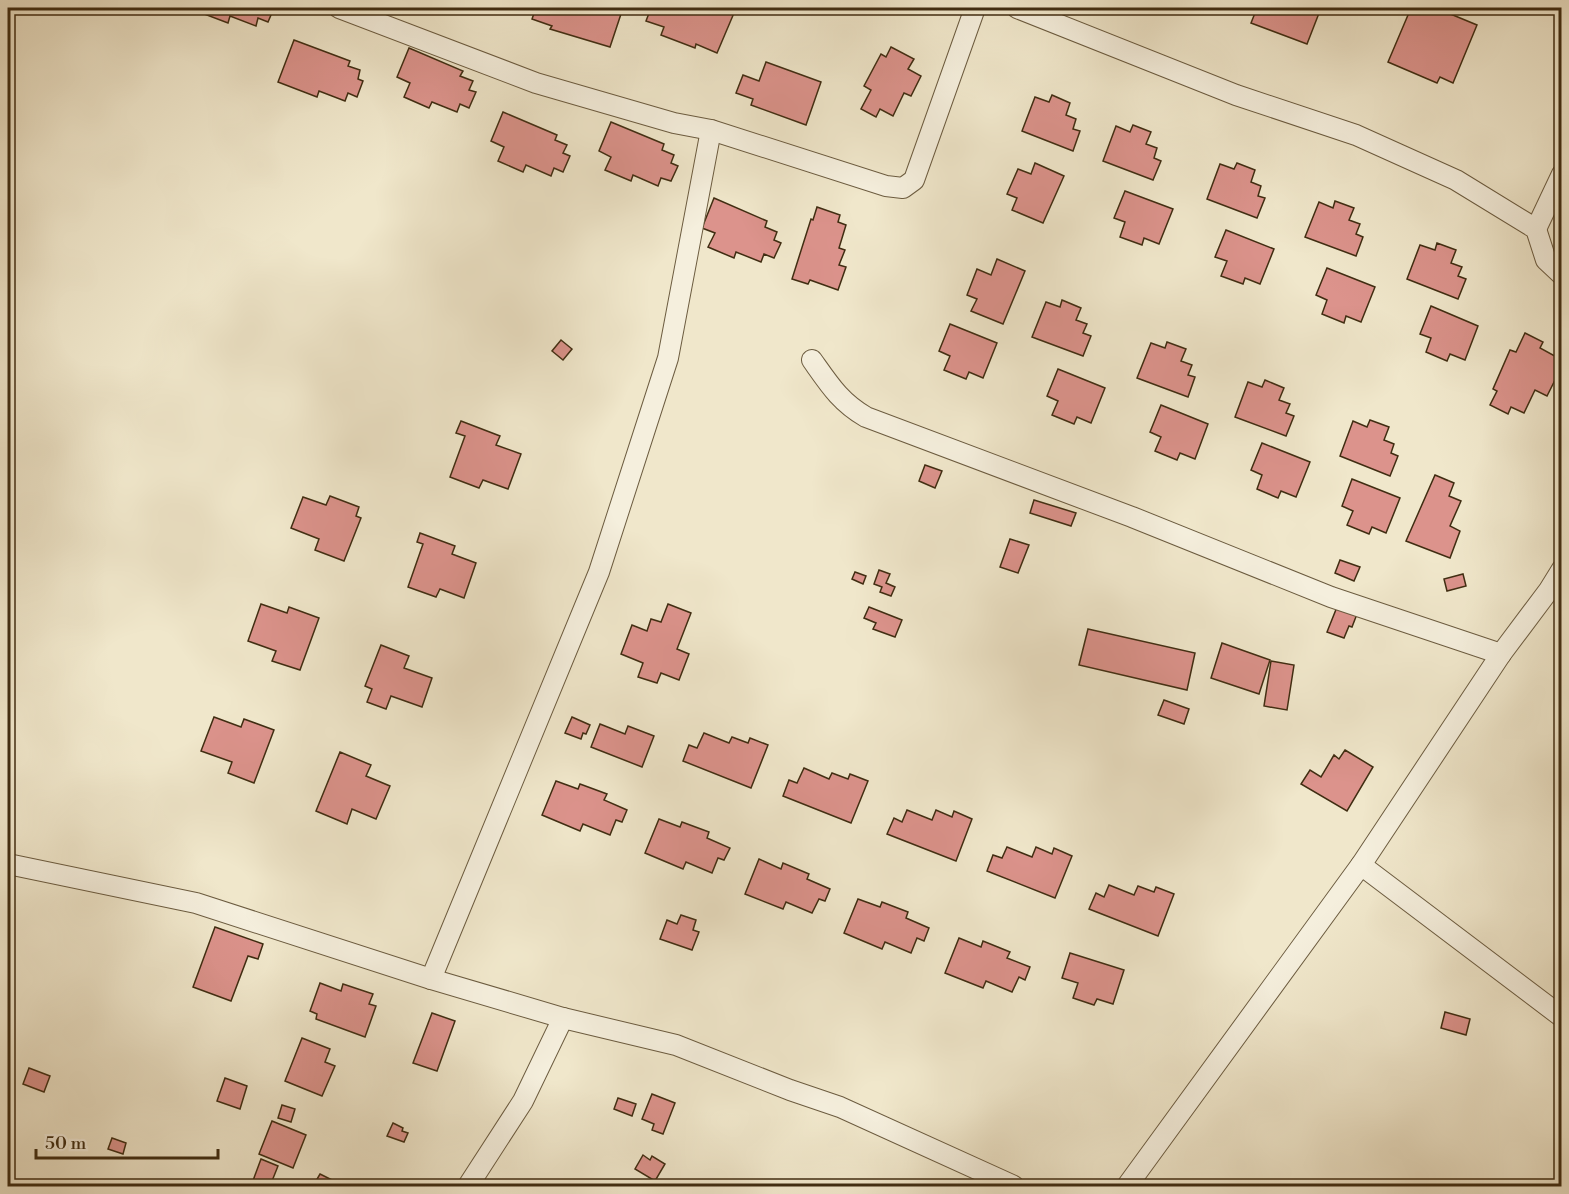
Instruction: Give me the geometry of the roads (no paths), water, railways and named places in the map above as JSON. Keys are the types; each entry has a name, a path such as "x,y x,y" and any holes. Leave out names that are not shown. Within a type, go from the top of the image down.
{"street":[{"path":"339,8 537,83 674,123 711,130 886,186 903,188 914,180 975,8"},
{"path":"1017,8 1236,94 1356,135 1403,154 1456,180 1536,229 1546,260 1562,275"},
{"path":"431,979 599,572 668,358 711,130"},
{"path":"1536,229 1562,174"},
{"path":"812,360 834,391 850,408 866,417 1132,517 1331,597 1501,654"},
{"path":"1127,1186 1361,865 1501,654 1562,569"},
{"path":"8,864 196,903 431,979 563,1018 676,1045 840,1107 1014,1186"},
{"path":"1361,865 1562,1017"},
{"path":"468,1186 523,1101 563,1018"}]}
